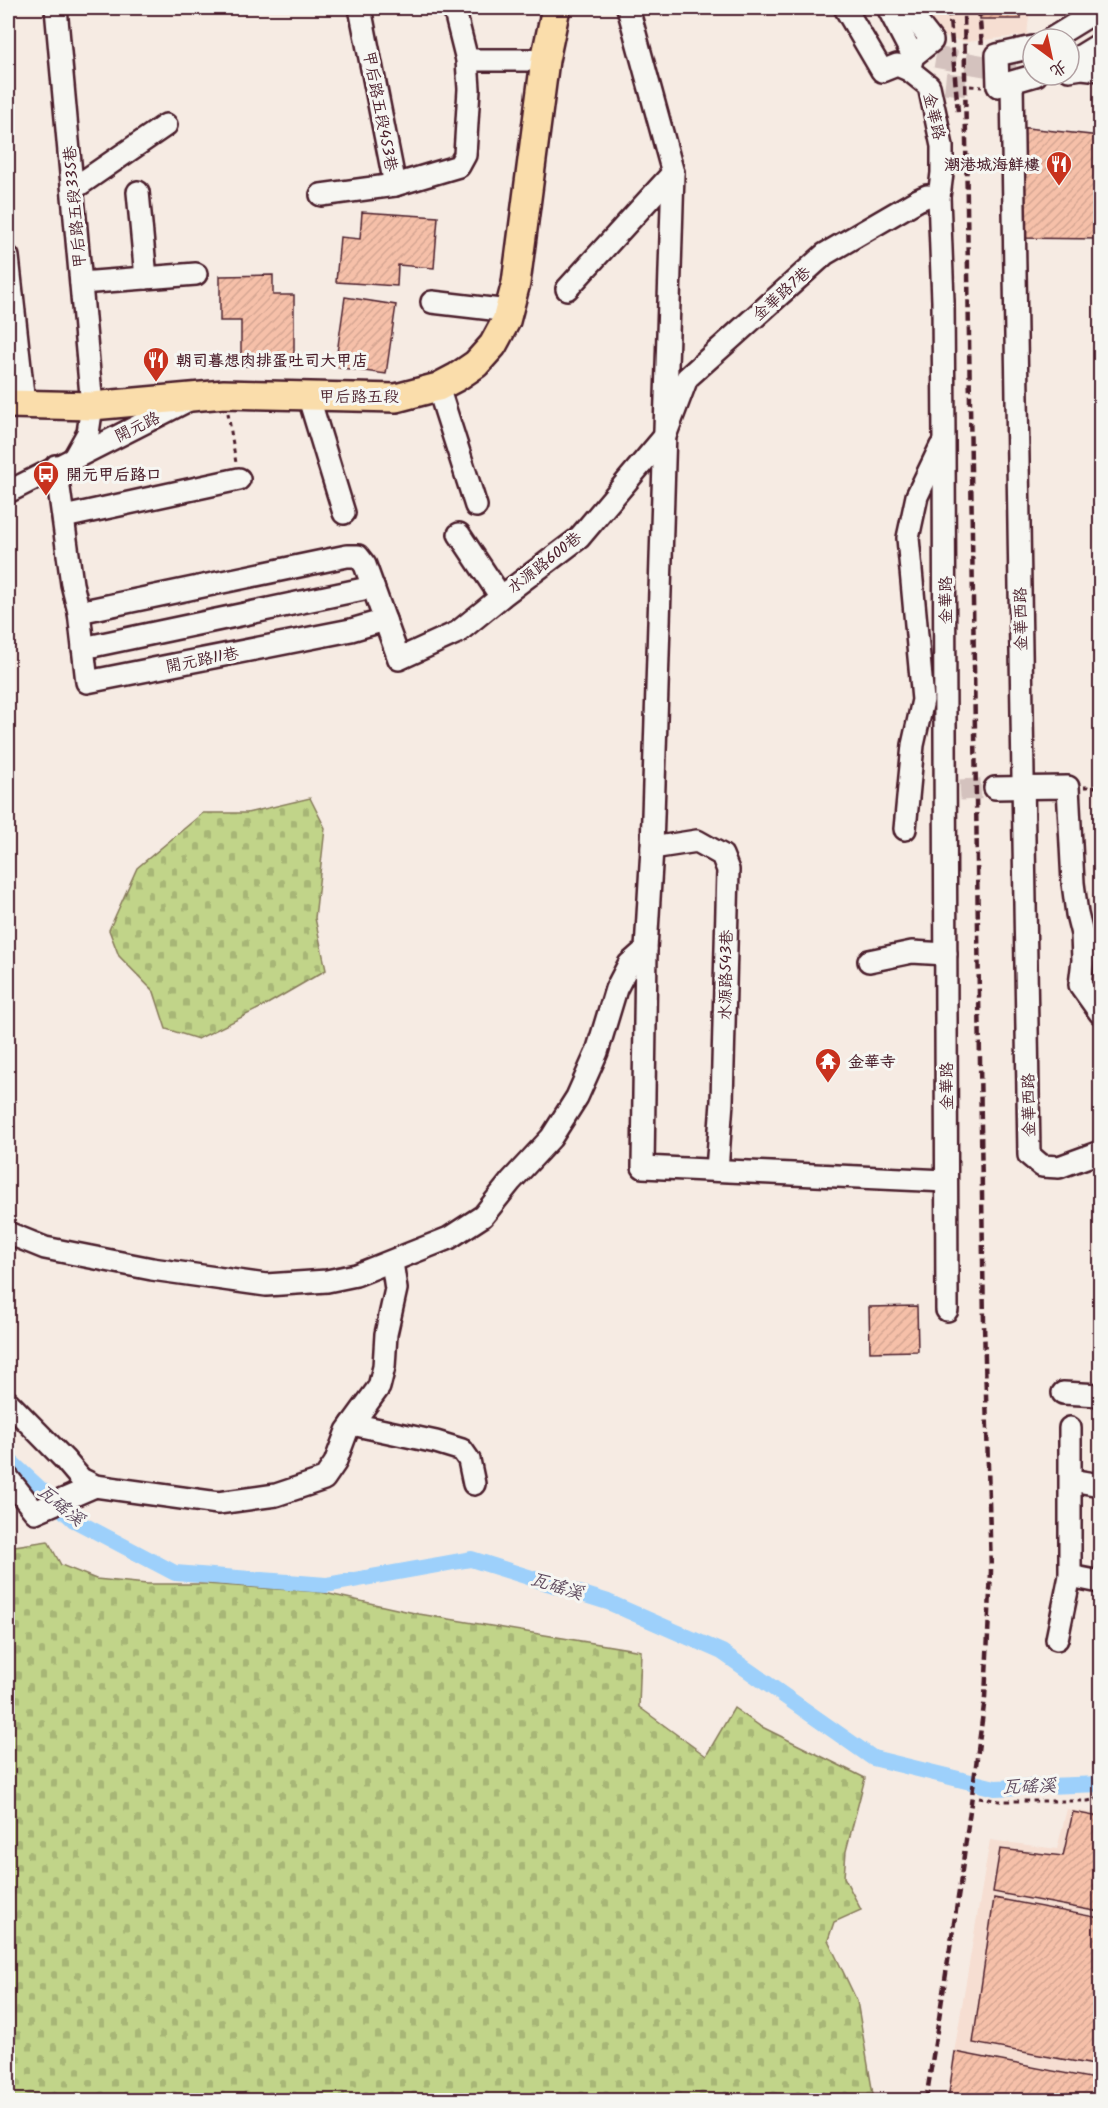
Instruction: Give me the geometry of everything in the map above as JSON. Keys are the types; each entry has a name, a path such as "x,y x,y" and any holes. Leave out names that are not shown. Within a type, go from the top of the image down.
{"main road":[{"name":"甲后路五段","path":"16,404 92,406 212,394 396,398 438,387 476,364 493,345 506,321 516,283 544,60 556,8"}],"street":[{"name":"甲后路五段335巷","path":"56,8 92,406"},
{"name":"甲后路五段453巷","path":"360,8 395,184 459,166 465,155 469,89 467,60 454,8"},
{"path":"628,8 673,173 652,848 646,950 643,1167 946,1181"},
{"path":"845,8 882,71 897,64 911,63 932,41 911,14 899,8"},
{"name":"金華路","path":"899,8 911,63 929,86 934,101 942,146 939,197 953,790 946,954 947,1310"},
{"path":"1071,27 1101,9"},
{"path":"1081,35 1101,24"},
{"path":"1081,56 1101,44"},
{"path":"1021,50 997,55 998,86 1021,80"},
{"path":"467,60 544,60"},
{"path":"1081,68 1101,70"},
{"name":"金華西路","path":"1012,83 1029,1155 1042,1166 1059,1167 1101,1152"},
{"path":"73,189 166,125"},
{"path":"567,289 673,173"},
{"path":"321,195 395,184"},
{"path":"138,192 146,278"},
{"name":"金華路7巷","path":"665,436 687,378 825,254 918,200 927,196 939,197"},
{"path":"8,257 16,404"},
{"path":"81,283 196,274"},
{"path":"432,302 509,311"},
{"path":"438,387 476,506"},
{"name":"開元路","path":"8,492 65,461 212,394"},
{"path":"308,396 344,513"},
{"name":"開元路","path":"65,461 88,434 92,406"},
{"name":"水源路600巷","path":"385,621 399,659 458,632 579,538 665,436"},
{"path":"905,829 914,745 923,700 908,538 917,496 944,440"},
{"name":"開元路11巷","path":"65,461 64,517 87,682 351,630 385,621"},
{"path":"64,517 238,471"},
{"path":"459,534 501,597"},
{"path":"79,612 347,556 358,556 365,565 385,621"},
{"path":"83,648 373,587"},
{"path":"995,789 1068,787 1073,882 1082,934 1083,960 1080,985 1101,1013"},
{"name":"水源路543巷","path":"652,848 697,841 722,855 728,870 722,1102 717,1170"},
{"path":"8,1233 45,1248 152,1269 266,1285 327,1281 356,1275 449,1239 483,1216 511,1181 551,1138 577,1097 593,1061 616,989 629,964 646,950"},
{"path":"869,961 912,952 946,954"},
{"path":"8,1402 81,1479 95,1486 218,1503 276,1495 324,1479 334,1463 347,1431 379,1387 384,1367 386,1334 396,1289 392,1262"},
{"path":"1063,1393 1101,1395"},
{"path":"352,1424 436,1442 462,1450 469,1461 474,1484"},
{"path":"1057,1639 1070,1576 1070,1428"},
{"path":"8,1478 35,1512 95,1486"},
{"path":"1071,1480 1101,1485"},
{"path":"1070,1576 1101,1582"}],"path":[{"path":"212,394 238,471"},
{"path":"979,1797 999,1801 1088,1801 1101,1798"}],"shaded area":[{"path":"919,8 1030,8 1028,27 1021,27 1021,36 967,42 935,35"},
{"path":"1067,1809 1100,1814 1100,2100 946,2100 990,1840 1057,1849"}],"green space":[{"path":"310,798 325,828 315,918 326,970 264,1006 198,1039 166,1029 154,992 119,956 109,930 137,868 203,813 247,813"},
{"path":"48,1541 61,1565 96,1579 147,1584 206,1584 320,1592 419,1614 641,1651 639,1707 706,1756 734,1708 760,1726 865,1778 846,1851 844,1877 861,1910 834,1922 828,1940 857,2001 874,2100 8,2100 8,1547"}],"building":[{"path":"980,8 1021,8 1021,19 980,19"},
{"name":"潮港城海鮮樓","path":"1018,127 1100,136 1100,239 1017,238"},
{"path":"362,212 438,217 434,268 398,265 397,286 336,282 340,237 360,239"},
{"path":"273,275 273,295 294,295 294,366 241,366 241,321 220,321 220,276"},
{"path":"345,297 396,305 386,374 335,367"},
{"path":"917,1306 918,1351 870,1352 869,1307"},
{"path":"1073,1812 1100,1817 1100,1912 993,1892 1000,1849 1063,1856"},
{"path":"994,1898 1100,1918 1100,2066 973,2043"},
{"path":"955,2052 1100,2080 1100,2100 948,2100"}],"waterway":[{"name":"瓦磘溪","path":"8,1459 74,1520 175,1573 326,1585 471,1559 608,1602 722,1652 873,1758 995,1788 1100,1784"}],"tunnel":[{"path":"915,34 935,57 1007,70 1021,65"},
{"path":"945,83 970,86"},
{"path":"960,790 995,788"}],"railway":[{"path":"949,8 958,112"},
{"path":"926,2100 960,1885 985,1698 991,1571 984,1324 964,8"},
{"path":"979,8 982,47"}],"place":[{"name":"潮港城海鮮樓","path":"1059,187"},
{"name":"朝司暮想肉排蛋吐司大甲店","path":"156,383"},
{"name":"開元甲后路口","path":"46,497"},
{"name":"金華寺","path":"828,1084"}]}
